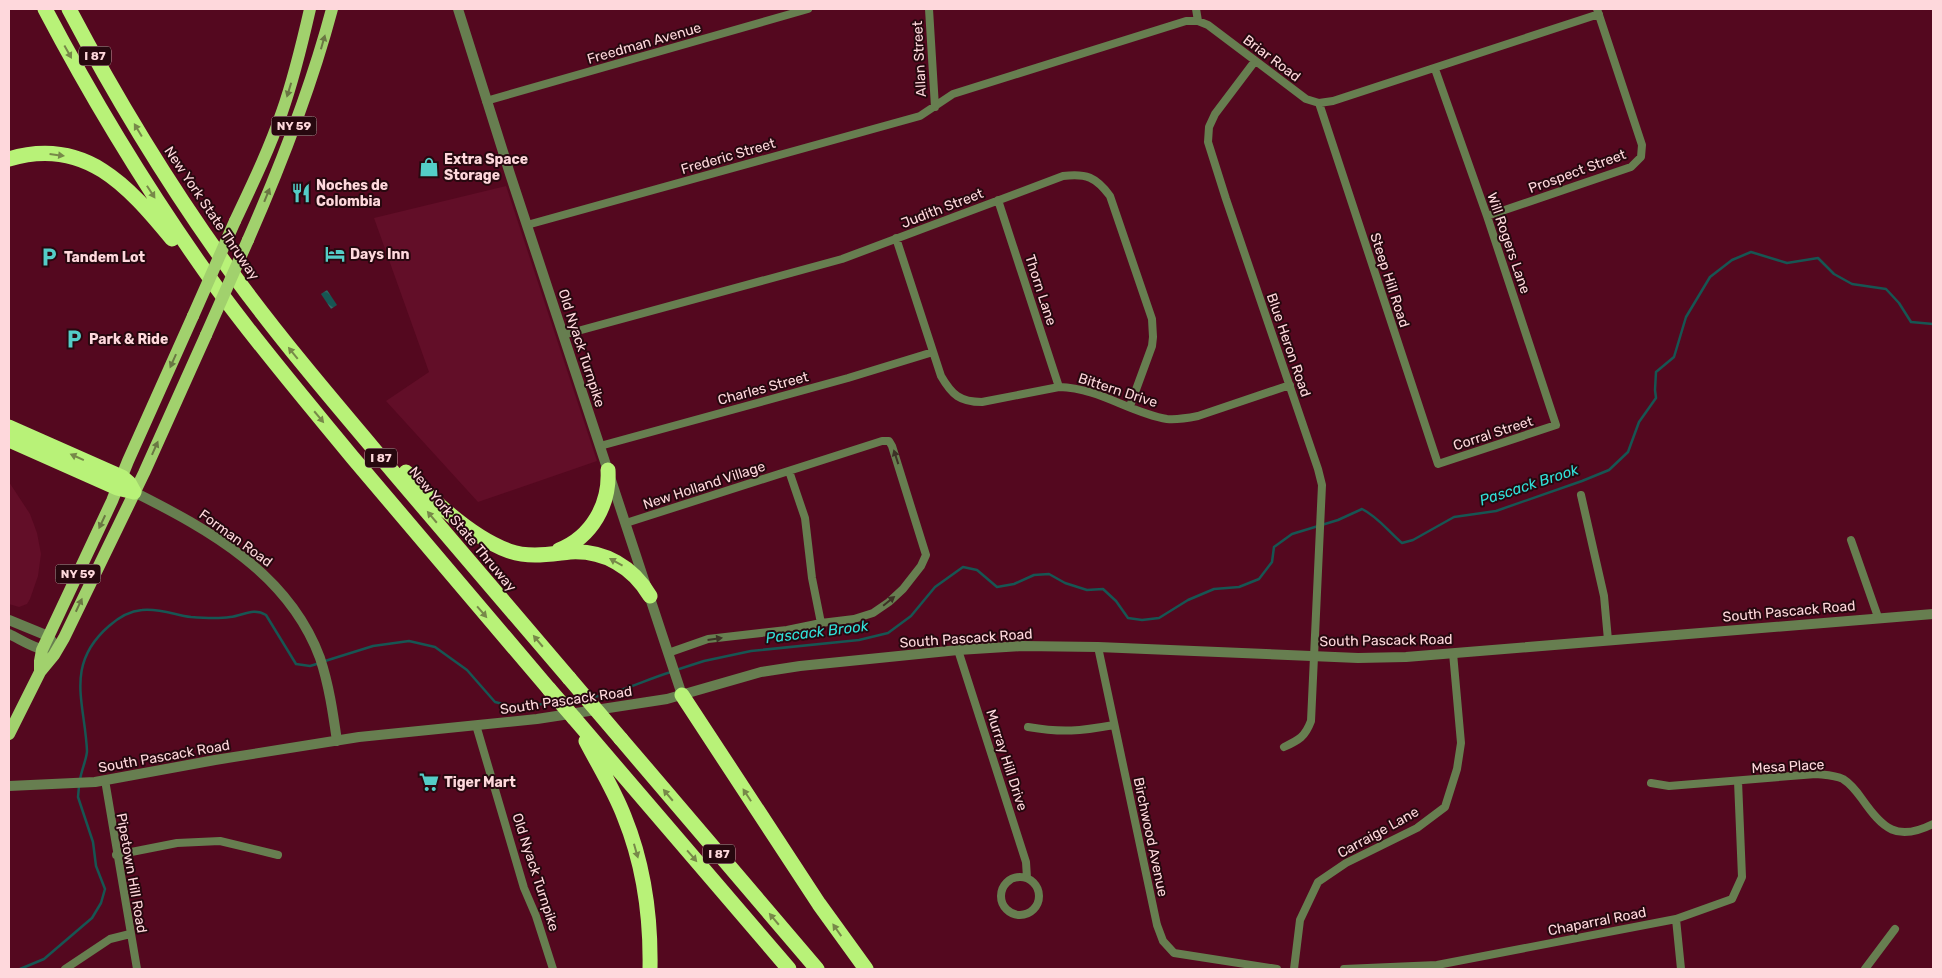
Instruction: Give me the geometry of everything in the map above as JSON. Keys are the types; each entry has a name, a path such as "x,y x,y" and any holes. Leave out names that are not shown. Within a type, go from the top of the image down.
{"highway":[{"name":"I 87","path":"45,9 88,88 150,191 201,266 255,338 450,575 574,718 599,756 789,969"},
{"name":"New York State Thruway","path":"70,9 122,103 165,174 218,253 273,327 310,374 817,969"},
{"path":"81,9 122,103"},
{"path":"9,159 37,154 62,155 86,161 109,173 130,191 150,213 255,338"},
{"path":"310,374 409,476 444,509 497,545 517,553 535,555 581,552 604,556 632,573 650,596"},
{"path":"9,427 120,483"},
{"path":"9,440 120,483 129,483 134,492"},
{"path":"535,555 565,548 589,529 600,512 606,497 608,470"},
{"path":"682,695 819,904 866,969"},
{"path":"599,756 624,815 640,867 648,912 650,969"}],"main road":[{"name":"NY 59","path":"40,672 42,650 48,636 120,483 264,159 283,110 310,9"},
{"name":"NY 59","path":"9,734 40,672 58,649 134,492 248,240 288,142 322,46 332,9"}],"street":[{"name":"Old Nyack Turnpike","path":"458,9 486,101 682,695"},
{"name":"Freedman Avenue","path":"486,101 808,9"},
{"name":"Allan Street","path":"929,9 935,108"},
{"path":"935,108 953,94 1186,21 1198,21 1196,9"},
{"path":"1319,103 1333,101 1435,69 1598,12"},
{"name":"Prospect Street","path":"1487,216 1631,167 1641,158 1642,145 1598,12"},
{"name":"Briar Road","path":"1198,21 1208,25 1306,99 1319,103"},
{"name":"Blue Heron Road","path":"1255,61 1215,114 1209,127 1208,142 1322,485 1311,721 1306,733 1297,741 1284,747"},
{"name":"Will Rogers Lane","path":"1435,69 1487,216 1556,425"},
{"name":"Steep Hill Road","path":"1319,103 1438,464"},
{"name":"Frederic Street","path":"527,225 920,116 935,108"},
{"name":"Judith Street","path":"563,335 842,259 1062,176 1076,174 1089,176 1101,184 1110,196 1152,319 1153,329 1150,355 1130,406"},
{"name":"Thorn Lane","path":"998,200 1060,387"},
{"name":"Bittern Drive","path":"896,238 941,376 948,388 958,397 970,402 982,402 1060,387 1086,390 1168,419 1182,419 1198,416 1290,385"},
{"name":"Charles Street","path":"600,446 848,378 933,352"},
{"name":"Corral Street","path":"1438,464 1556,425"},
{"name":"New Holland Village","path":"626,524 882,441 889,441 892,446 926,555 921,566 903,589 873,613 854,619 787,630 708,639 670,658"},
{"path":"789,471 805,518 812,578 821,623"},
{"name":"Forman Road","path":"134,492 194,524 255,566 275,584 292,605 306,628 323,668 331,701 337,741"},
{"path":"1581,495 1604,596 1608,640"},
{"path":"1851,540 1878,617"},
{"name":"South Pascack Road","path":"9,786 85,783 337,741 583,712 682,695 762,672 800,666 958,650 1022,646 1098,647 1386,657 1933,614"},
{"path":"9,620 48,636 58,649 51,651 42,650 9,634"},
{"name":"Birchwood Avenue","path":"1098,647 1157,925 1163,941 1174,953 1277,969"},
{"name":"Murray Hill Drive","path":"958,650 1026,862 1026,878"},
{"name":"Carraige Lane","path":"1294,969 1300,920 1318,882 1346,863 1417,828 1445,807 1457,769 1461,743 1453,653"},
{"name":"Old Nyack Turnpike","path":"476,725 524,888 536,916 553,969"},
{"path":"1028,727 1075,732 1114,725"},
{"name":"Mesa Place","path":"1650,782 1669,786 1816,774 1830,775 1843,779 1854,789 1876,819 1889,828 1904,833 1919,831 1933,824"},
{"name":"Pipetown Hill Road","path":"105,780 116,855 137,969"},
{"name":"Chaparral Road","path":"1344,969 1437,967 1676,919 1732,899 1742,877 1738,781"},
{"path":"116,855 177,843 220,841 278,856"},
{"name":"Murray Hill Drive","path":"1026,878 1033,882 1037,888 1038,903 1027,914 1013,914 1002,904 1002,889 1012,879 1026,878"},
{"path":"1676,919 1680,969"},
{"path":"1865,969 1895,929"},
{"path":"65,969 110,939 130,934"}],"shaded area":[{"path":"506,186 597,461 478,502 386,401 429,372 374,218"},
{"path":"9,482 30,514 37,533 41,554 38,576 30,599 27,604 19,607 9,604"}],"water":[{"path":"327,290 337,305 331,309 321,294"}],"waterway":[{"name":"Pascack Brook","path":"676,670 704,661 751,651 859,640 888,633 911,616 935,587 963,567 977,570 997,587 1014,584 1034,575 1049,574 1065,583 1087,590 1103,589 1116,601 1128,618 1142,620 1159,618 1188,600 1214,589 1239,587 1259,579 1272,562 1274,547 1292,534 1338,520 1362,509 1378,520 1402,543 1413,540 1454,517 1496,511 1582,481 1609,470 1628,452 1639,422 1656,398 1656,372 1674,357 1686,317 1710,277 1732,260 1751,252 1787,263 1818,258 1834,274 1852,284 1886,289 1899,303 1911,322 1933,324"},
{"name":"Pascack Brook","path":"80,780 87,751 80,685 82,670 86,655 95,641 109,626 124,615 149,610 191,617 221,618 257,612 266,615 296,664 310,666 320,663"},
{"name":"Pascack Brook","path":"325,661 373,646 409,641 435,647 467,670 495,702 515,707 553,703"},
{"name":"Pascack Brook","path":"593,697 623,689 671,672"},
{"name":"Pascack Brook","path":"566,701 580,699"},
{"name":"Pascack Brook","path":"20,969 44,959 92,918 101,903 105,889 96,866 93,842 78,797 79,786"}],"place":[{"name":"Extra Space Storage","path":"429,167"},
{"name":"Noches de Colombia","path":"301,193"},
{"name":"Days Inn","path":"335,254"},
{"name":"Tandem Lot","path":"49,257"},
{"name":"Park & Ride","path":"74,339"},
{"name":"Tiger Mart","path":"429,782"}]}
